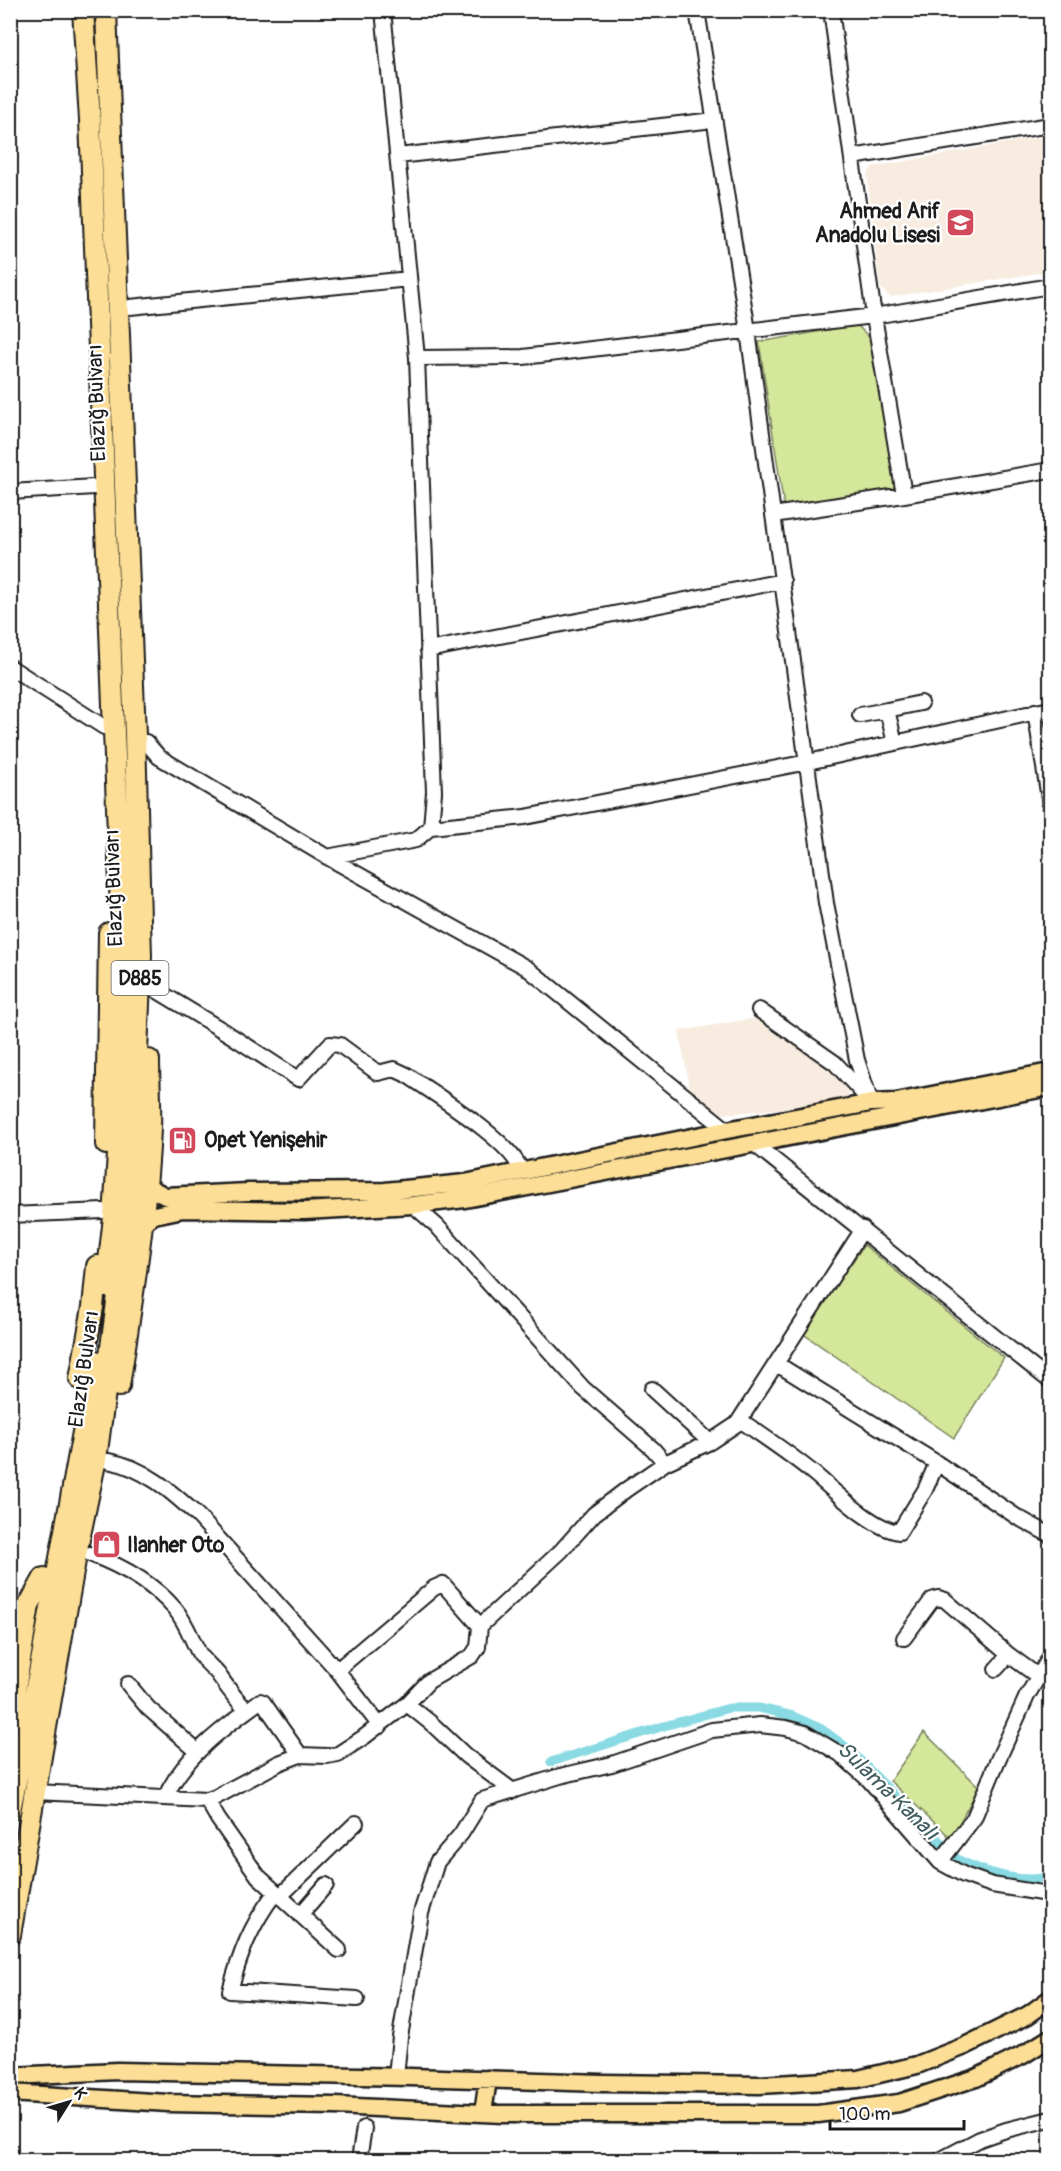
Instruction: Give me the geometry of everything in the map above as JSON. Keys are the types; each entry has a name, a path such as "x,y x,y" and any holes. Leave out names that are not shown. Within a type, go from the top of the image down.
{"highway":[{"path":"48,1671 35,1628 93,1307 106,1137 109,931 104,727 78,117 82,10"},
{"name":"Elazığ Bulvarı","path":"10,1935 34,1792 48,1671 102,1331 114,1217 123,1074 122,935 90,120 82,10"},
{"path":"48,1671 79,1609 108,1461 136,1270 150,1128 148,985 150,755 118,82 107,10"},
{"name":"Elazığ Bulvarı","path":"10,1810 48,1671 96,1459 131,1198 141,956 135,735 107,10"},
{"path":"10,1720 18,1629 44,1578"}],"main road":[{"path":"145,1185 165,1196 248,1192 385,1191 465,1182 727,1130 871,1103 896,1102 1050,1072"},
{"path":"141,1224 154,1215 183,1209 304,1211 413,1205 465,1199 1050,1087"},
{"path":"10,2076 118,2071 760,2085 858,2079 917,2065 966,2046 1028,2015 1050,1999"},
{"path":"10,2093 168,2103 335,2106 483,2113 818,2114 899,2103 976,2078 1023,2055 1050,2038"},
{"path":"483,2113 488,2079"}],"street":[{"path":"383,10 417,358 434,792 431,827"},
{"path":"697,10 748,331 826,903 857,1060 871,1103"},
{"path":"831,10 874,316 904,495"},
{"path":"398,156 714,120"},
{"path":"852,157 1050,125"},
{"path":"130,307 409,279"},
{"path":"417,358 523,357 874,316 1050,286"},
{"path":"773,515 1050,470"},
{"path":"10,492 94,487"},
{"path":"428,650 783,581"},
{"path":"12,673 104,727"},
{"path":"860,716 921,703"},
{"path":"327,857 416,840 431,827 525,817 808,762 1050,709"},
{"path":"887,710 895,743"},
{"path":"1035,711 1050,805"},
{"path":"150,755 527,968 727,1130"},
{"path":"148,985 298,1079 330,1044 334,1043 378,1073 394,1069 407,1075 496,1139 519,1163 521,1171"},
{"path":"759,1010 835,1063 871,1103"},
{"path":"753,1143 1050,1381"},
{"path":"413,1205 437,1226 583,1388 666,1463"},
{"path":"10,1215 102,1211"},
{"path":"34,1792 207,1800 279,1763 300,1755 338,1754 380,1726 429,1682 472,1656 478,1647 480,1626 561,1551 594,1514 666,1463 710,1442 740,1420 863,1229"},
{"path":"777,1364 937,1463 1017,1517 1050,1534"},
{"path":"652,1389 710,1442"},
{"path":"740,1420 811,1471 862,1514 892,1531 899,1532 925,1490 937,1463"},
{"path":"108,1461 120,1463 147,1474 198,1516 337,1670 380,1726"},
{"path":"90,1554 125,1569 160,1594 175,1609 200,1654 232,1695 247,1710"},
{"path":"337,1670 434,1588 443,1584 480,1626"},
{"path":"904,1638 932,1600 938,1598 945,1600 1039,1677"},
{"path":"996,1669 1010,1655"},
{"path":"946,1855 974,1818 996,1762 1027,1696 1050,1657"},
{"path":"128,1684 148,1708 198,1752"},
{"path":"165,1798 172,1781 198,1752 260,1701 263,1702 300,1755"},
{"path":"407,1704 466,1756 513,1791"},
{"path":"396,2076 421,1914 437,1862 461,1834 482,1800 560,1776 612,1764 712,1730 760,1725 805,1733 840,1754 964,1875 992,1885 1041,1893 1050,1891"},
{"path":"207,1800 258,1876 339,1950"},
{"path":"356,1824 260,1913 246,1938 230,1991 357,1999"},
{"path":"300,1915 326,1885"},
{"path":"940,2160 980,2139 1050,2119"},
{"path":"358,2160 364,2128"}],"shaded area":[{"name":"Ahmed Arif Anadolu Lisesi","path":"1046,136 1050,163 1050,271 890,297 880,287 867,176 872,167"},
{"path":"763,1017 855,1085 842,1103 723,1114 690,1091 679,1031"}],"green space":[{"path":"857,325 873,341 897,488 784,507 759,342"},
{"path":"864,1245 1004,1358 954,1438 802,1333"},
{"path":"924,1732 979,1787 951,1838 890,1781"}],"waterway":[{"name":"Sulama Kanalı","path":"551,1762 729,1708 759,1708 793,1716 820,1728 849,1749 957,1859 1003,1876 1027,1879 1050,1876"}],"place":[{"name":"Ahmed Arif Anadolu Lisesi","path":"961,223"},
{"name":"Opet Yenişehir","path":"183,1140"},
{"name":"Ilanher Oto","path":"106,1545"}]}
